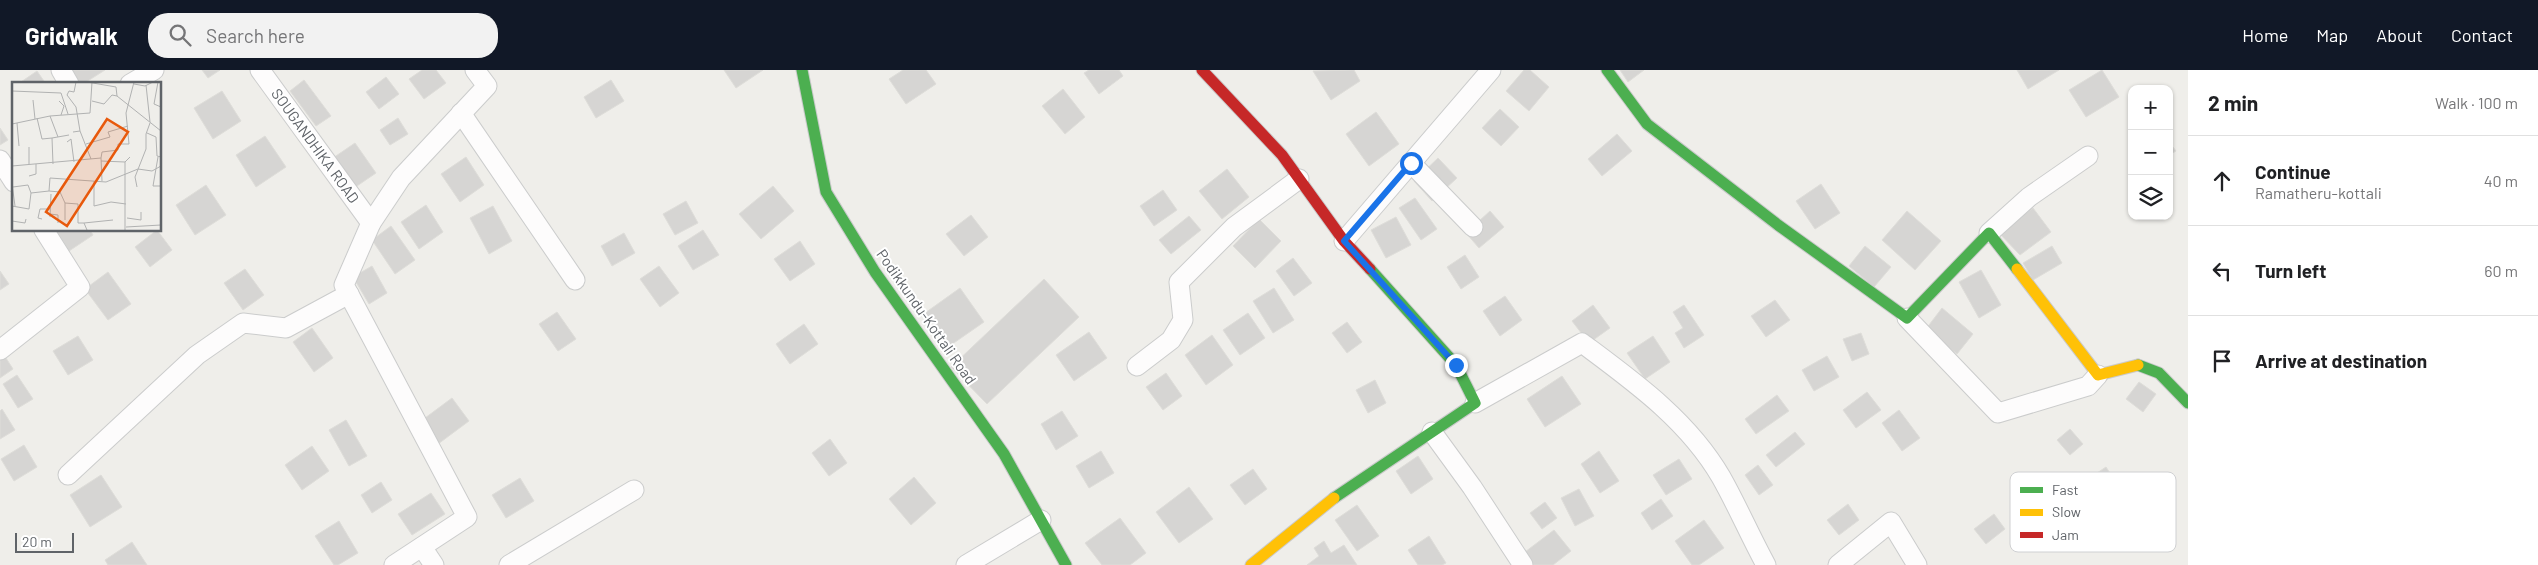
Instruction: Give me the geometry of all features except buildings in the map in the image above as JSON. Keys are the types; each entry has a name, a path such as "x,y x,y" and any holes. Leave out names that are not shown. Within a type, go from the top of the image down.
{"street":[{"path":"61,70 68,82"},
{"path":"133,82 154,70"},
{"name":"SOUGANDHIKA ROAD","path":"260,70 371,223"},
{"path":"394,565 467,517 344,285 371,223 401,178 487,86 475,70"},
{"name":"Podikkundu-Kottali Road","path":"802,70 826,192 875,272 1004,454 1066,565"},
{"path":"1202,70 1282,156 1344,241 1456,365 1476,403"},
{"path":"1344,241 1491,70"},
{"path":"1607,70 1648,124 1778,226 1907,318 1998,413 2088,386 2098,376 2136,364 2159,373 2188,403"},
{"path":"461,114 575,280"},
{"path":"12,153 0,160 12,179"},
{"path":"1907,318 1989,233 2029,197 2088,156"},
{"path":"1411,163 1472,226"},
{"path":"1138,366 1171,340 1183,320 1180,282 1234,227 1299,179"},
{"path":"0,350 80,287 45,231"},
{"path":"1989,233 2098,376"},
{"path":"68,475 197,355 243,322 286,328 349,294"},
{"path":"1250,565 1340,493 1476,403 1582,342 1632,381 1677,420 1720,476 1766,565"},
{"path":"1432,432 1472,487 1523,565"},
{"path":"509,565 634,490"},
{"path":"966,565 1041,520"},
{"path":"1838,565 1891,522 1917,565"},
{"path":"422,547 434,565"}],"traffic: fast":[{"path":"802,70 826,192 875,272 1004,454 1066,565"},
{"path":"1607,70 1647,124 1778,225 1907,318 1989,233 2017,269"},
{"path":"1334,498 1475,403 1456,365 1370,269"},
{"path":"2138,365 2159,373 2188,403"}],"traffic: slow":[{"path":"2017,269 2098,375 2138,365"},
{"path":"1251,565 1334,498"}],"traffic: jam":[{"path":"1202,70 1282,155 1344,241 1370,269"}],"route":[{"path":"1411,163 1344,241 1456,365"}]}
